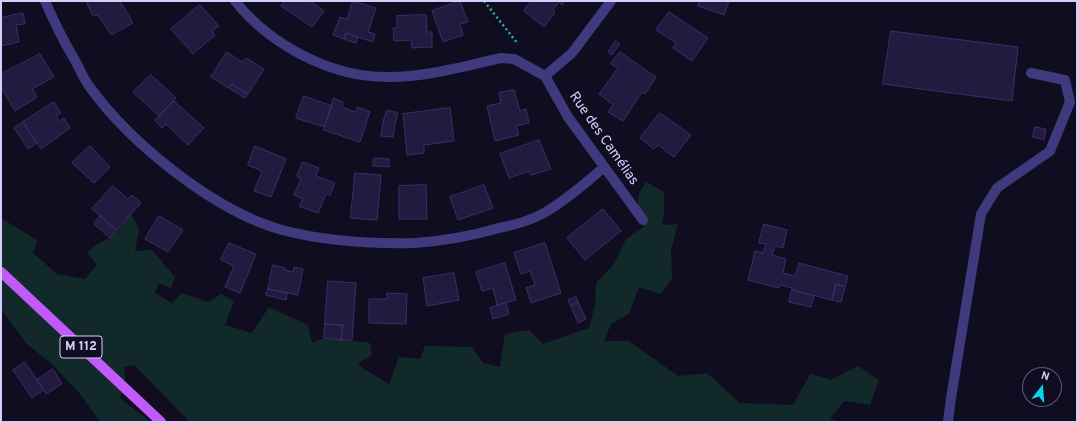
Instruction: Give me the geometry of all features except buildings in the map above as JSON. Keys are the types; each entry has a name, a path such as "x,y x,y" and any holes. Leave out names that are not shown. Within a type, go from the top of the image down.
{"main road":[{"name":"M 112","path":"1,272 161,422"}],"street":[{"path":"45,1 66,45 89,86 131,134 164,163 195,187 248,217 281,230 318,237 360,242 429,242 466,237 518,224 543,214 559,204 604,168"},
{"path":"235,1 253,21 276,40 322,64 343,71 366,76 389,77 412,76 500,58 514,59 545,76 572,53 611,1"},
{"path":"948,422 981,214 997,188 1050,152 1070,102 1065,80 1031,73"},
{"name":"Rue des Camélias","path":"545,76 568,117 643,220"}],"path":[{"path":"484,1 521,48"}],"green space":[{"path":"646,182 664,192 664,214 662,225 678,224 671,250 672,279 661,294 639,287 629,314 611,324 604,341 629,341 678,376 707,373 740,403 793,405 810,374 831,380 858,366 879,380 870,405 844,401 830,419 841,422 190,422 134,365 124,367 126,386 120,398 151,422 100,422 80,394 53,365 27,344 1,309 1,218 37,240 33,253 57,274 85,279 97,265 87,252 110,238 131,214 139,230 135,251 152,250 175,277 171,288 159,283 155,293 172,303 182,293 208,302 221,294 234,301 225,325 252,333 269,307 308,325 312,343 324,338 370,343 372,355 358,363 364,369 389,384 399,357 420,359 425,346 472,347 483,363 500,367 505,334 529,330 543,344 589,328 595,305 596,283 614,264 626,239 644,227 638,209 638,199"}]}
